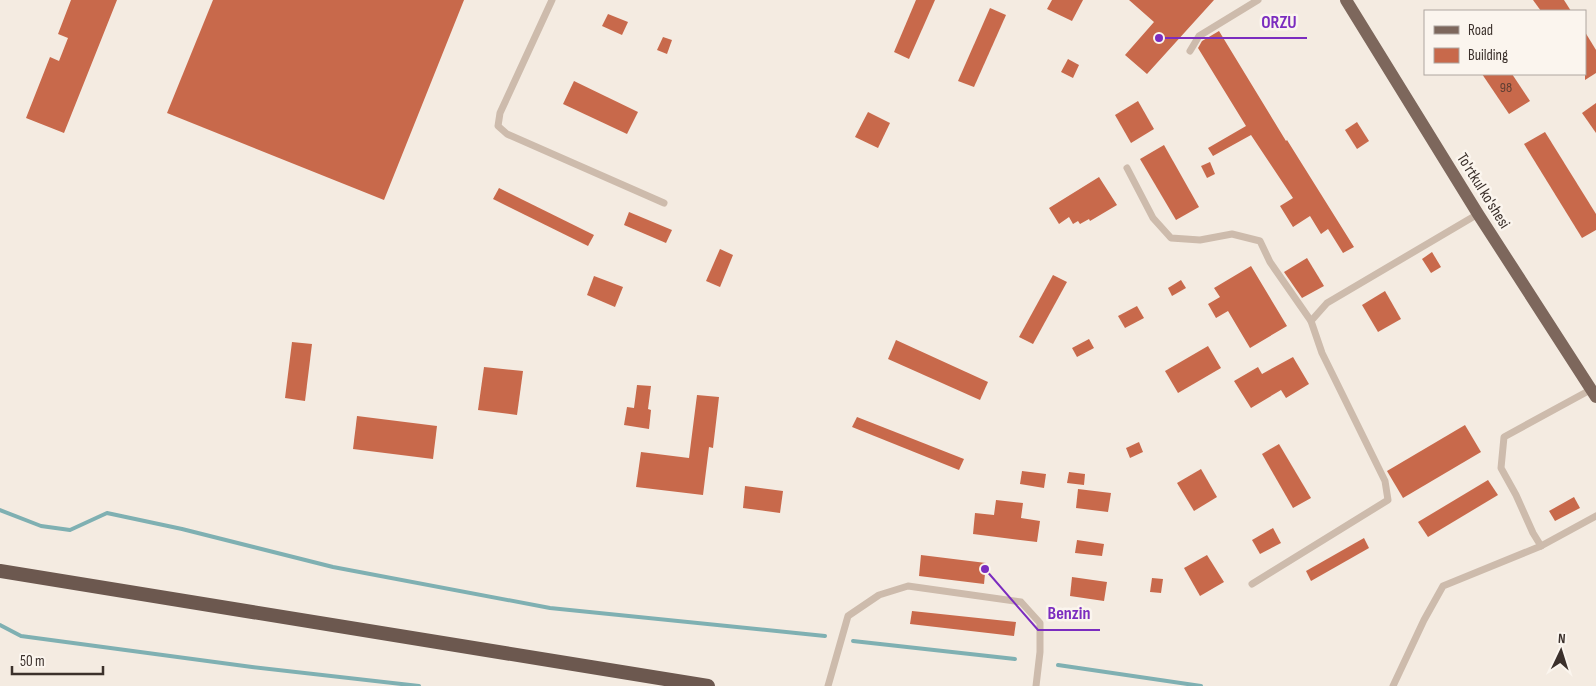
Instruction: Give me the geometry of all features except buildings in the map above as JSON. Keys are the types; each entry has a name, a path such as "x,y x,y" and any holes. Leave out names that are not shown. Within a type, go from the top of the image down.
{"highway":[{"path":"0,571 708,686"}],"main road":[{"name":"To'rtkul ko'shesi","path":"1346,0 1478,214 1594,393"}],"lane":[{"path":"552,0 500,113 498,126 508,134 664,203"},
{"path":"1190,51 1199,36 1258,0"},
{"path":"1127,168 1153,218 1171,238 1200,240 1232,234 1260,241 1270,262 1311,320 1322,353 1385,481 1388,500 1252,584"},
{"path":"1311,320 1327,303 1478,214"},
{"path":"1541,546 1502,468 1504,437 1594,393"},
{"path":"1393,686 1424,620 1443,586 1541,546 1596,516"},
{"path":"828,686 848,616 879,595 908,586 1021,602 1040,622 1040,652 1036,686"}],"waterway":[{"path":"0,510 41,526 70,530 107,513 182,529 333,567 550,608 825,636"},
{"path":"0,625 21,636 252,667 419,686"},
{"path":"853,641 1015,659"},
{"path":"1058,665 1201,686"}],"place":[{"name":"ORZU","path":"1159,38"},
{"name":"Benzin","path":"985,569"}]}
